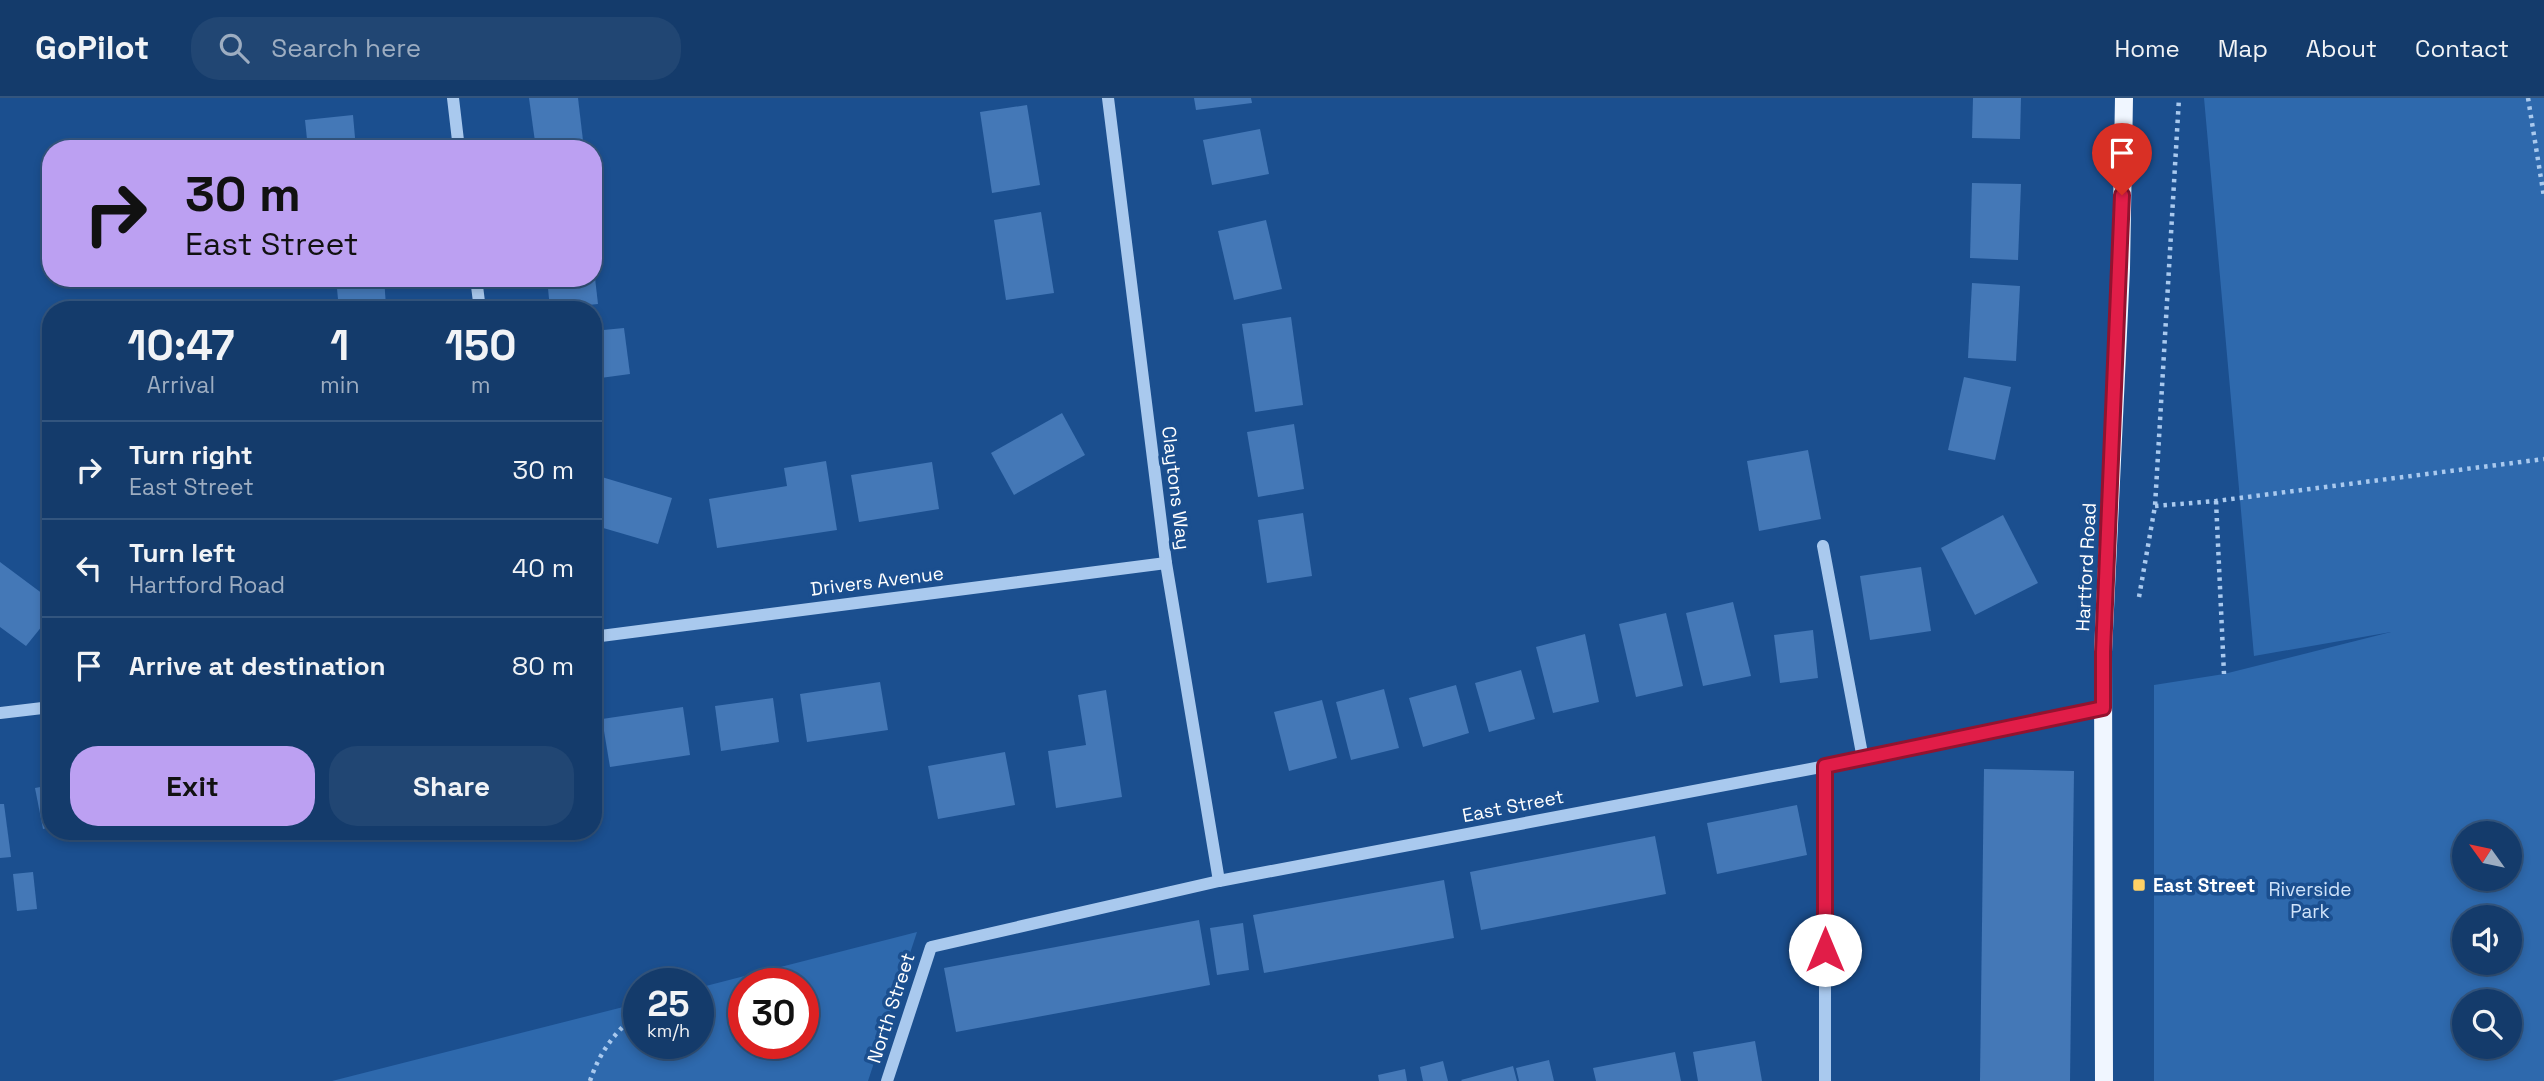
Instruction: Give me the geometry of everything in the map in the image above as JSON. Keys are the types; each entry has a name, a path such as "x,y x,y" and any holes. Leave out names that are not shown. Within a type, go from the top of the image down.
{"main road":[{"name":"Hartford Road","path":"2104,1081 2103,652 2121,268 2124,98"}],"street":[{"path":"453,98 458,140"},
{"name":"Claytons Way","path":"1108,98 1166,563 1219,881"},
{"path":"1823,546 1863,759"},
{"name":"Drivers Avenue","path":"602,636 1166,563"},
{"path":"0,713 42,708"},
{"name":"East Street","path":"931,947 1219,881 1863,759 2103,708"},
{"path":"1825,766 1825,1081"},
{"name":"North Street","path":"887,1081 931,947"}],"path":[{"path":"2139,598 2155,506 2179,98"},
{"path":"2528,98 2544,197"},
{"path":"2155,506 2216,501 2544,458"},
{"path":"2216,501 2224,674"},
{"path":"590,1081 597,1060 612,1036 623,1026"}],"green space":[{"name":"Riverside Park","path":"2204,98 2544,98 2544,1081 2154,1081 2154,685 2224,674 2391,632 2254,656"},
{"path":"917,932 868,1081 332,1081 623,1007 623,1059 714,1059 714,984 728,980 728,1059 819,1059 819,968 776,968"}],"building":[{"path":"529,98 578,98 583,140 535,140"},
{"path":"1194,98 1251,98 1252,103 1196,110"},
{"path":"1973,98 2021,98 2020,139 1972,138"},
{"path":"1027,105 1040,185 992,193 980,112"},
{"path":"353,115 355,140 307,140 305,120"},
{"path":"1260,129 1269,174 1212,185 1203,140"},
{"path":"1972,183 2021,184 2018,260 1970,258"},
{"path":"1041,212 1054,293 1006,300 994,220"},
{"path":"1266,220 1282,289 1234,300 1218,231"},
{"path":"1972,283 2020,286 2016,361 1968,358"},
{"path":"337,287 385,287 386,301 338,301"},
{"path":"548,287 596,287 598,301 549,301"},
{"path":"1291,317 1303,405 1255,412 1242,324"},
{"path":"624,328 630,374 602,378 602,330"},
{"path":"1964,377 2011,387 1995,460 1948,450"},
{"path":"1062,413 1085,455 1014,495 991,453"},
{"path":"1294,424 1304,489 1258,497 1247,432"},
{"path":"1808,450 1821,519 1759,531 1747,461"},
{"path":"826,461 837,530 717,548 709,499 787,486 784,468"},
{"path":"932,462 939,509 859,522 851,475"},
{"path":"602,477 672,498 658,544 602,528"},
{"path":"1303,513 1312,576 1267,583 1258,520"},
{"path":"2003,515 2038,583 1975,615 1941,548"},
{"path":"0,562 42,593 42,626 26,646 0,627"},
{"path":"1921,567 1931,631 1870,640 1860,576"},
{"path":"1733,602 1751,676 1703,686 1686,613"},
{"path":"1666,613 1683,686 1636,697 1619,624"},
{"path":"1813,630 1818,678 1780,683 1774,635"},
{"path":"1585,634 1599,702 1553,713 1536,647"},
{"path":"1521,670 1535,719 1489,732 1475,683"},
{"path":"880,682 888,730 807,742 800,694"},
{"path":"1456,685 1469,733 1423,747 1409,698"},
{"path":"1384,689 1399,748 1351,760 1336,702"},
{"path":"1106,690 1122,797 1056,808 1048,751 1086,745 1078,695"},
{"path":"773,698 779,742 721,751 715,706"},
{"path":"1322,700 1337,758 1289,771 1274,712"},
{"path":"683,707 690,755 610,767 602,719"},
{"path":"1005,752 1015,805 938,819 928,766"},
{"path":"1984,769 2074,771 2070,1081 1980,1081"},
{"path":"42,787 42,824 35,788"},
{"path":"0,804 4,804 11,857 0,858"},
{"path":"1797,805 1807,855 1717,874 1707,823"},
{"path":"1655,836 1666,894 1481,930 1470,872"},
{"path":"33,872 37,909 17,911 13,874"},
{"path":"1444,880 1454,938 1264,973 1253,915"},
{"path":"1199,920 1210,985 956,1032 944,968"},
{"path":"1243,923 1249,970 1217,975 1210,928"},
{"path":"1755,1041 1762,1081 1698,1081 1693,1052"},
{"path":"1675,1052 1681,1081 1596,1081 1593,1068"},
{"path":"1549,1060 1554,1081 1519,1081 1516,1068"},
{"path":"1443,1061 1448,1081 1423,1081 1420,1067"},
{"path":"1513,1066 1517,1081 1461,1080"},
{"path":"1405,1069 1407,1081 1379,1081 1378,1075"}],"place":[{"name":"East Street","path":"2139,885"}],"route":[{"path":"1825,950 1825,766 2103,708 2122,195"}]}
